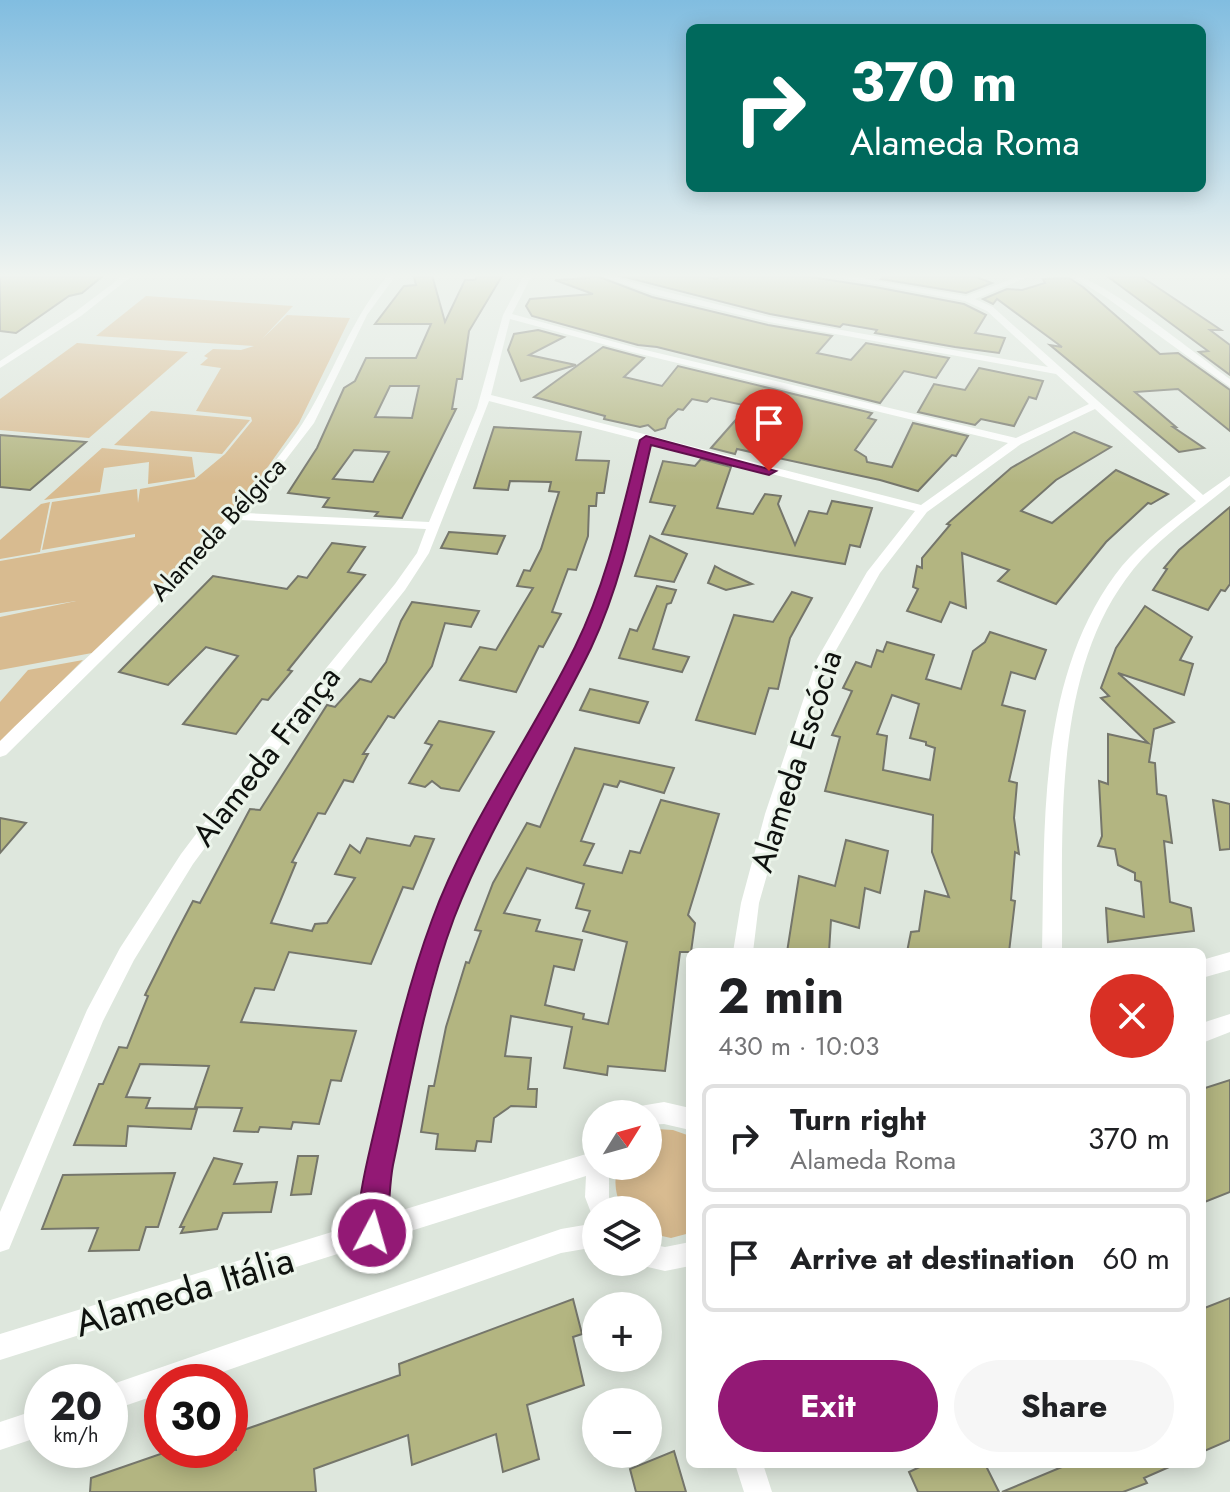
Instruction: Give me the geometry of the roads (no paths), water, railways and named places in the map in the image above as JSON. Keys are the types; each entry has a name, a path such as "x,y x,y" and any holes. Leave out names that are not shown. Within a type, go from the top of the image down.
{"street":[{"path":"0,365 31,345"},
{"name":"Alameda Bélgica","path":"0,751 236,516 297,442 344,345"},
{"name":"Alameda França","path":"0,1240 94,1017 127,954 187,859 266,753 400,587 423,553 485,397 499,345"},
{"path":"615,345 1017,442"},
{"path":"916,345 1056,371"},
{"path":"1028,345 1203,501"},
{"path":"1176,345 1230,384"},
{"path":"485,397 923,509"},
{"name":"Alameda Escócia","path":"744,948 750,903 774,814 824,659 874,572 923,509 1017,442 1096,405"},
{"path":"372,1233 378,1174 404,1051 443,920 479,840 584,646 618,556 646,440"},
{"path":"1052,948 1056,777 1080,660 1097,613 1121,576 1230,479"},
{"path":"236,516 435,526"},
{"path":"1206,968 1230,961"},
{"path":"1206,1032 1230,1023"},
{"path":"662,1113 686,1118"},
{"name":"Alameda Itália","path":"0,1347 582,1169"},
{"path":"128,1392 561,1241 582,1237"},
{"path":"662,1258 686,1262"},
{"path":"0,1436 24,1428"},
{"path":"750,1468 758,1492"}]}
